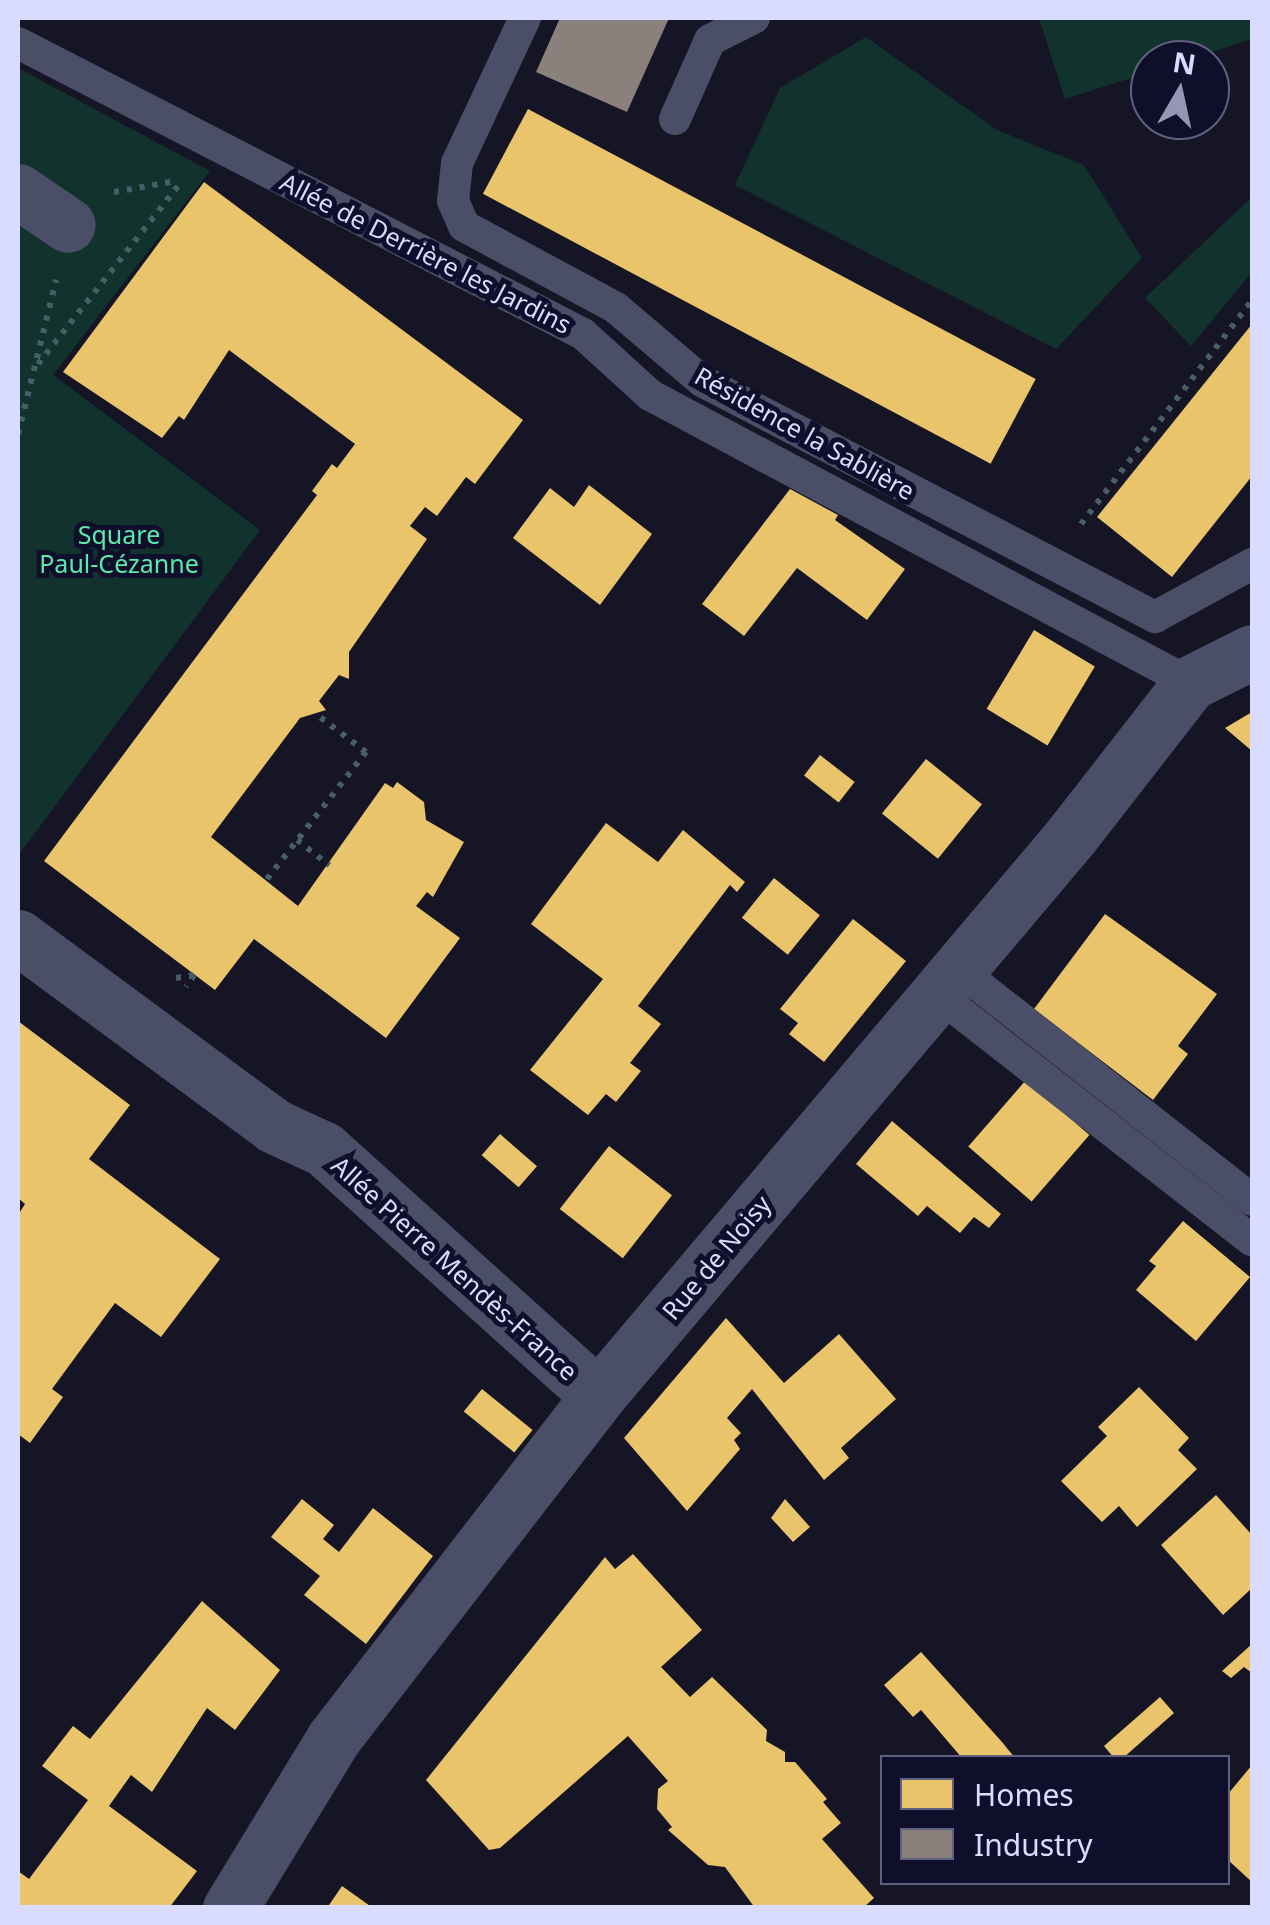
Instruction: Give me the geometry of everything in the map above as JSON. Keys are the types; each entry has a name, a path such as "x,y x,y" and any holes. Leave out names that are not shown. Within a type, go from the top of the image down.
{"street":[{"name":"Rue de Noisy","path":"230,1908 333,1739 598,1396 948,982 1190,683 1252,652"},
{"name":"Allée Pierre Mendès-France","path":"18,936 274,1126 324,1149 598,1396"}],"lane":[{"name":"Résidence la Sablière","path":"525,18 457,164 454,201 464,226 616,308 702,381 1155,618 1252,564"},
{"path":"676,119 710,40 754,18"},
{"name":"Allée de Derrière les Jardins","path":"18,43 583,334 650,395 1190,683"},
{"path":"948,982 1252,1200"},
{"path":"948,982 1252,1240"}],"path":[{"path":"18,434 41,207 256,166"},
{"path":"1082,580 1081,517 1252,300"},
{"path":"267,879 366,752 317,716"},
{"path":"297,840 329,865"}],"green space":[{"path":"1039,18 1252,18 1252,39 1230,46 1230,40 1130,40 1130,78 1065,99"},
{"path":"866,37 997,130 1084,165 1142,258 1056,349 735,185 780,88"},
{"name":"Square Paul-Cézanne","path":"18,68 210,171 53,375 260,530 18,856"},
{"path":"1252,197 1252,272 1191,346 1145,298"}],"building: Homes":[{"path":"528,109 1036,379 991,464 483,194"},
{"path":"204,182 523,420 475,484 466,477 437,516 425,507 410,526 427,539 349,652 349,679 339,675 319,701 326,710 300,718 211,837 298,906 385,783 393,788 397,782 424,802 426,820 464,842 433,897 427,892 416,906 460,938 386,1038 254,939 215,990 44,861 317,495 312,491 332,464 337,468 355,444 229,350 184,420 179,416 162,438 63,372"},
{"path":"1252,324 1252,476 1172,577 1097,517"},
{"path":"589,485 652,534 600,605 513,538 550,488 574,507"},
{"path":"790,489 838,515 835,520 905,569 867,620 797,568 744,636 702,604"},
{"path":"1034,630 1095,667 1047,745 987,709"},
{"path":"1252,712 1252,751 1225,728"},
{"path":"820,755 855,782 839,803 804,775"},
{"path":"926,759 982,804 938,859 882,813"},
{"path":"606,823 658,862 683,830 745,882 737,892 730,885 638,1006 661,1024 630,1063 641,1071 616,1102 606,1094 588,1115 530,1070 603,979 531,924"},
{"path":"774,878 820,915 788,955 742,918"},
{"path":"1105,914 1217,994 1178,1046 1188,1054 1153,1100 1034,1009"},
{"path":"853,919 906,961 824,1062 789,1034 798,1023 780,1009"},
{"path":"18,1021 130,1105 89,1159 220,1259 161,1337 115,1303 52,1389 63,1397 30,1443 18,1434 18,1215 25,1204 18,1198"},
{"path":"1026,1080 1089,1135 1032,1202 968,1146"},
{"path":"892,1121 1001,1214 989,1228 974,1217 960,1233 927,1206 918,1216 856,1164"},
{"path":"500,1134 537,1166 519,1187 482,1155"},
{"path":"609,1146 672,1195 623,1258 560,1209"},
{"path":"1183,1221 1250,1277 1196,1341 1136,1290 1156,1266 1149,1261"},
{"path":"726,1318 784,1383 839,1334 896,1399 841,1448 849,1458 824,1480 752,1389 727,1418 741,1433 734,1440 740,1449 687,1511 624,1438"},
{"path":"1139,1387 1189,1438 1178,1450 1197,1469 1137,1527 1119,1506 1102,1522 1061,1481 1107,1436 1098,1427"},
{"path":"482,1389 533,1430 514,1452 464,1412"},
{"path":"1216,1495 1252,1535 1252,1588 1223,1615 1161,1545"},
{"path":"302,1499 334,1525 323,1539 339,1552 373,1508 433,1556 366,1644 304,1595 320,1576 271,1537"},
{"path":"785,1499 810,1527 793,1542 771,1518"},
{"path":"633,1554 702,1630 661,1667 690,1697 712,1677 767,1730 766,1741 785,1752 785,1762 795,1762 827,1799 823,1802 841,1823 822,1839 874,1898 863,1908 755,1908 725,1867 708,1865 668,1830 672,1827 657,1809 658,1789 668,1781 628,1736 500,1848 489,1850 426,1780 605,1557 615,1569"},
{"path":"202,1601 280,1670 235,1730 207,1708 152,1792 131,1775 109,1806 197,1871 169,1908 18,1908 18,1871 29,1879 88,1800 42,1766 73,1726 90,1739"},
{"path":"1252,1644 1252,1673 1244,1667 1231,1678 1222,1671"},
{"path":"921,1652 1013,1755 959,1755 921,1710 913,1717 884,1685"},
{"path":"1160,1697 1174,1713 1126,1755 1112,1755 1104,1746"},
{"path":"1252,1765 1252,1882 1230,1862 1230,1792"},
{"path":"342,1886 373,1908 327,1908"}],"building: Industry":[{"path":"560,18 669,18 627,112 536,72"}]}
